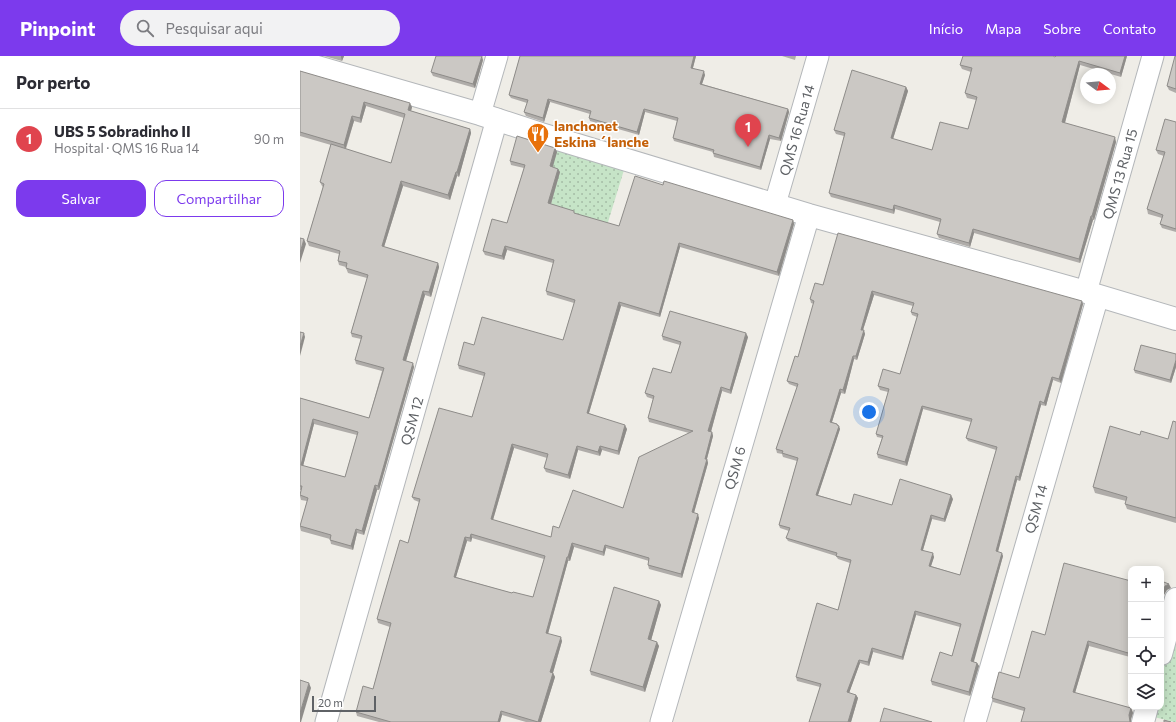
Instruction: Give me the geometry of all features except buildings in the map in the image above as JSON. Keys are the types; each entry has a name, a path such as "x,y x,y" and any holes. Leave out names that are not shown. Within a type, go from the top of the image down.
{"street":[{"name":"QSM 12","path":"326,722 489,116 497,56"},
{"name":"QMS 16 Rua 14","path":"775,204 818,56"},
{"name":"QMS 13 Rua 15","path":"1092,294 1153,56"},
{"path":"300,62 489,116 541,134 809,215 1176,319"},
{"name":"QSM 6","path":"661,722 809,215"},
{"name":"QSM 14","path":"975,722 1092,294"},
{"path":"1164,643 1176,599"},
{"path":"1142,722 1146,710"}],"green space":[{"path":"548,147 624,170 601,245 528,224"},
{"path":"1176,613 1176,722 1146,715 1148,710 1164,710 1164,654"}],"place":[{"name":"UBS 5 Sobradinho II","path":"748,147"},
{"name":"lanchonet Eskina ´lanche","path":"538,154"}]}
